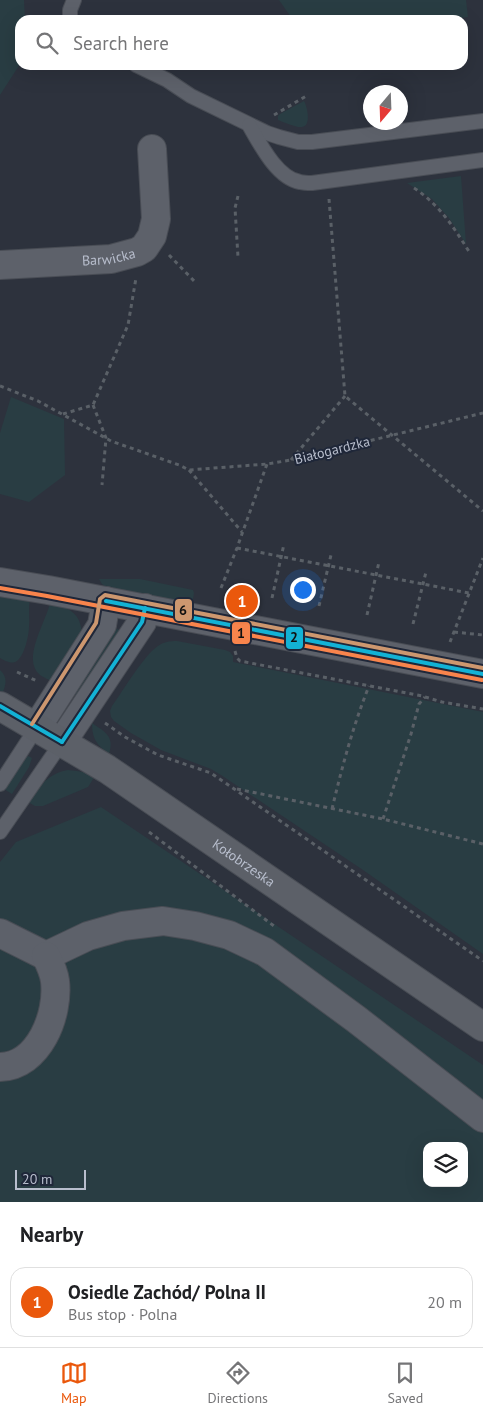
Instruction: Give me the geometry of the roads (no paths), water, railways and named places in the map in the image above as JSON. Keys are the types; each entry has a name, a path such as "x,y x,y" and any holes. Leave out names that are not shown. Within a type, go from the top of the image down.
{"main road":[{"name":"Kołobrzeska","path":"0,706 107,769 483,1027"}],"street":[{"name":"Barwicka","path":"0,265 111,258 129,255 146,243 156,219 152,149"},
{"path":"0,582 483,673"},
{"path":"37,727 102,626 106,601"},
{"path":"62,742 142,622 145,608"},
{"path":"46,956 88,936 123,926 163,921 196,926 229,935 265,952 356,1019 483,1118"},
{"path":"0,933 46,956 55,979 52,1019 38,1044 21,1062 0,1067"}],"lane":[{"path":"70,15 74,0"},
{"path":"147,70 168,80 191,96 249,125 278,138 298,142 312,142 483,121"},
{"path":"249,125 264,150 278,168 289,178 300,182 312,183 483,160"},
{"path":"0,784 37,727"},
{"path":"0,832 62,742"}],"place":[{"name":"Osiedle Zachód/ Polna II","path":"242,601"}]}
